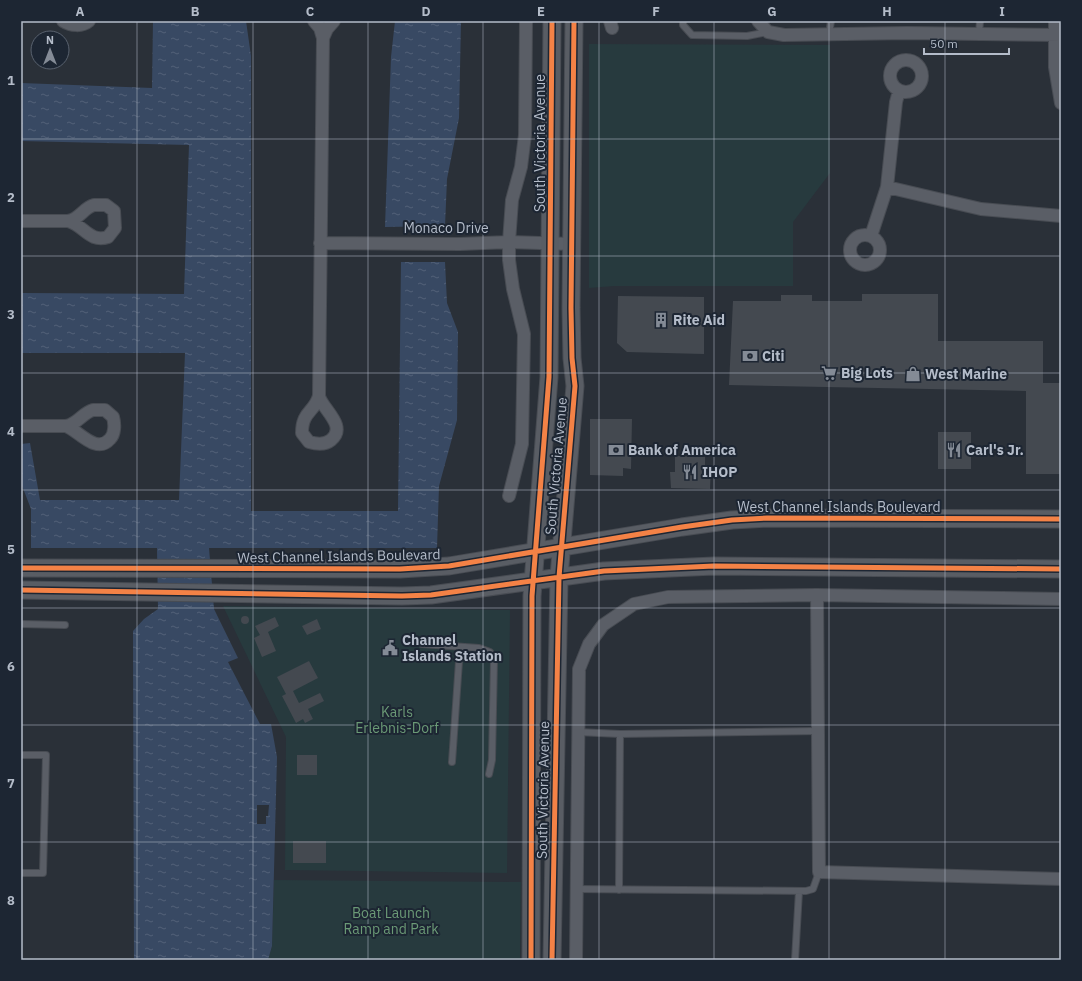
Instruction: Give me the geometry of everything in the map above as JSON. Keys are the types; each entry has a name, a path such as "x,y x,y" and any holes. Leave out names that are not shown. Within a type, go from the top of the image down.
{"main road":[{"name":"South Victoria Avenue","path":"531,960 533,581 548,403 551,243 552,21"},
{"name":"South Victoria Avenue","path":"552,960 559,577 574,398 572,358 572,244 574,21"},
{"name":"West Channel Islands Boulevard","path":"21,568 428,568 449,566 732,520 767,518 1061,519"},
{"path":"21,590 402,596 431,595 604,571 714,566 1061,569"}],"street":[{"path":"63,21 74,25 82,25 89,21"},
{"path":"314,21 320,28 323,38 319,396"},
{"path":"323,38 327,29 334,21"},
{"path":"510,496 522,444 524,346 522,322 513,289 509,242 512,200 521,167 525,135 526,21"},
{"path":"758,21 768,32 784,35 829,34 908,27 979,34 1058,35"},
{"path":"1055,21 1058,35 1055,67 1061,103"},
{"path":"871,236 887,187 896,102 899,91"},
{"path":"887,187 981,209 1061,216"},
{"path":"21,221 68,221"},
{"name":"Monaco Drive","path":"320,243 460,244 509,242 572,244"},
{"path":"21,426 66,426"},
{"path":"576,960 579,669 589,644 603,624 634,604 668,596 817,595 1061,599"},
{"path":"817,595 819,872 1061,879"}],"lane":[{"path":"683,21 683,25 692,35 747,36 768,32"},
{"path":"829,34 831,21"},
{"path":"979,34 980,21"},
{"path":"21,624 65,625"},
{"path":"422,644 479,648 490,652 494,659 492,760 489,774"},
{"path":"452,762 460,647"},
{"path":"578,732 620,734 818,731"},
{"path":"619,890 620,734"},
{"path":"21,755 46,755 43,872 21,873"},
{"path":"576,889 799,891 813,889 819,872"},
{"path":"795,960 799,891"}],"green space":[{"path":"589,44 830,45 830,173 793,222 793,286 614,286 589,288"},
{"name":"Karls Erlebnis-Dorf","path":"223,606 510,610 507,873 285,870 286,737"},
{"name":"Boat Launch Ramp and Park","path":"274,880 521,882 520,960 268,960 272,946"}],"water":[{"path":"153,21 246,21 251,56 251,511 398,511 401,262 445,262 447,303 458,332 457,420 439,486 437,548 209,548 214,609 238,658 228,662 260,724 271,724 277,757 272,946 268,960 134,960 133,631 144,619 158,609 157,548 31,548 31,509 21,483 21,444 30,443 40,500 179,500 185,353 21,353 21,293 184,294 189,145 21,141 21,83 152,88"},
{"path":"395,21 461,21 459,118 447,179 445,226 385,227 391,57"}],"pier":[{"path":"257,805 269,805 268,816 266,816 266,824 257,824"}],"building":[{"path":"862,294 938,294 938,341 1043,341 1043,383 1061,383 1061,474 1026,474 1026,391 729,385 733,301 781,301 781,295 812,295 812,301 862,301"},
{"name":"Rite Aid","path":"618,296 704,297 704,354 627,352 617,343"},
{"path":"590,419 632,419 631,469 623,468 623,476 590,475"},
{"name":"Carl's Jr.","path":"938,432 971,432 971,469 938,469"},
{"path":"675,456 705,457 705,467 711,466 710,489 671,488 670,472 675,472"},
{"path":"245,616 248,617 248,623 245,624 242,623 241,620 242,617"},
{"path":"275,617 279,626 268,632 276,651 262,657 254,638 260,635 255,626"},
{"path":"317,619 321,629 307,635 302,626"},
{"path":"309,661 318,678 293,691 299,703 320,693 324,701 308,709 313,719 305,723 303,719 296,723 282,696 286,694 277,677"},
{"path":"297,755 317,755 317,775 297,775"},
{"path":"293,841 326,841 326,863 293,863"}],"cycle path":[{"path":"531,960 532,596 549,377 552,21"},
{"path":"552,960 559,577 575,386 572,358 571,308 574,21"},
{"path":"21,568 400,569 449,566 732,520 767,518 1061,519"},
{"path":"21,590 402,596 431,595 604,571 714,566 1061,569"}],"place":[{"name":"Rite Aid","path":"661,320"},
{"name":"Citi","path":"750,356"},
{"name":"Big Lots","path":"829,373"},
{"name":"West Marine","path":"913,374"},
{"name":"Bank of America","path":"616,450"},
{"name":"Carl's Jr.","path":"954,450"},
{"name":"IHOP","path":"690,472"},
{"name":"Channel Islands Station","path":"390,648"}]}
